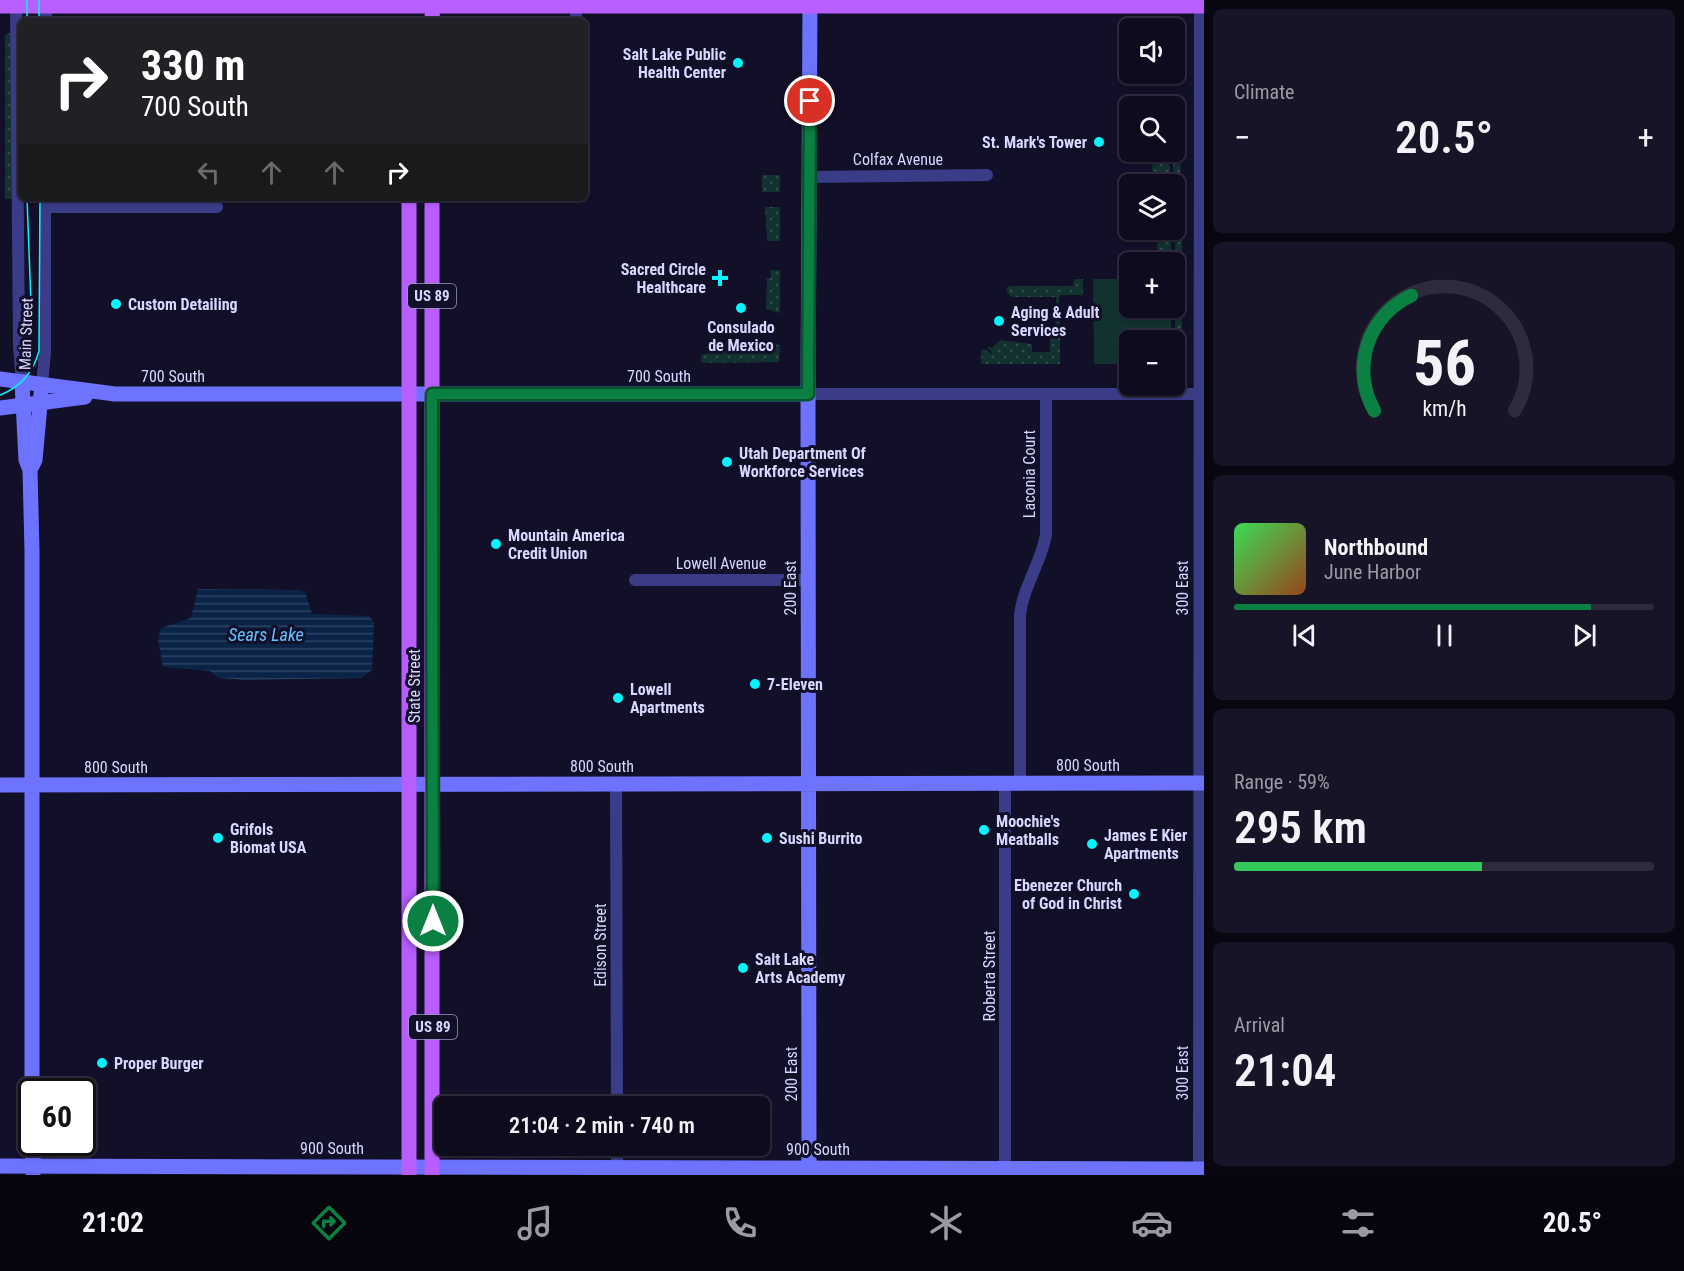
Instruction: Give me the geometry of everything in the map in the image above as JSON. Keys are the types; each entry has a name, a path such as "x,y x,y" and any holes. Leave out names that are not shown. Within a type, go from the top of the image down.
{"main road":[{"path":"0,6 16,3 46,9 433,9 576,4 1201,4"},
{"name":"State Street","path":"409,201 407,784 409,1171"},
{"name":"State Street","path":"432,201 432,1171"}],"street":[{"name":"Main Street","path":"16,3 19,347 26,460 30,470 32,1078"},
{"name":"200 East","path":"809,1171 810,3"},
{"path":"576,4 576,18"},
{"name":"300 East","path":"1201,4 1201,1171"},
{"name":"Colfax Avenue","path":"809,177 987,175"},
{"name":"Main Street","path":"30,470 35,460 45,353 45,202"},
{"path":"45,202 217,207"},
{"name":"700 South","path":"0,380 115,394"},
{"name":"700 South","path":"0,408 115,394 1202,394"},
{"name":"Laconia Court","path":"1042,555 1046,526 1046,394"},
{"name":"Roberta Street","path":"1005,1170 1012,783 1021,606 1042,555"},
{"name":"Lowell Avenue","path":"635,580 808,580"},
{"name":"800 South","path":"0,785 1202,783"},
{"name":"Edison Street","path":"616,784 616,1096"},
{"name":"900 South","path":"0,1166 33,1171 623,1169 1201,1171"}],"green space":[{"path":"8,33 13,34 13,199 5,199 5,36"},
{"path":"1153,162 1170,162 1170,174 1159,174 1152,170"},
{"path":"1173,162 1181,162 1180,174 1173,174"},
{"path":"762,175 780,175 780,192 762,192"},
{"path":"765,207 780,207 780,241 767,241"},
{"path":"1158,240 1171,240 1171,252 1157,252"},
{"path":"1175,240 1182,240 1182,252 1175,252"},
{"path":"770,270 780,270 780,313 766,309 767,278 771,278"},
{"path":"1074,279 1083,279 1083,295 1060,295 1058,304 1056,304 1056,297 1011,297 1006,290 1009,286 1073,286"},
{"path":"1093,279 1119,279 1119,318 1171,318 1171,330 1119,330 1119,364 1094,364"},
{"path":"1056,309 1060,311 1060,364 981,364 981,351 984,349 991,354 992,352 987,348 989,346 992,348 1000,340 1032,344 1032,352 1050,352 1050,338 1056,338"},
{"path":"1175,318 1182,318 1182,330 1175,330"},
{"path":"759,343 780,345 779,362 701,363 701,356 705,354"}],"water":[{"name":"Sears Lake","path":"198,589 299,590 305,592 312,614 369,616 374,622 372,670 361,678 246,680 219,678 210,671 163,667 158,639 161,628 191,618"}],"tram line":[{"path":"27,0 27,18"},
{"path":"39,0 39,18"},
{"path":"27,201 32,330"},
{"path":"0,395 14,388 25,378 39,351 40,201"}],"place":[{"name":"Salt Lake Public Health Center","path":"738,63"},
{"name":"St. Mark's Tower","path":"1099,142"},
{"name":"Sacred Circle Healthcare","path":"720,278"},
{"name":"Custom Detailing","path":"116,304"},
{"name":"Consulado de Mexico","path":"741,308"},
{"name":"Aging & Adult Services","path":"999,321"},
{"name":"Utah Department Of Workforce Services","path":"727,462"},
{"name":"Mountain America Credit Union","path":"496,544"},
{"name":"7-Eleven","path":"755,684"},
{"name":"Lowell Apartments","path":"618,698"},
{"name":"Moochie's Meatballs","path":"984,830"},
{"name":"Grifols Biomat USA","path":"218,838"},
{"name":"Sushi Burrito","path":"767,838"},
{"name":"James E Kier Apartments","path":"1092,844"},
{"name":"Ebenezer Church of God in Christ","path":"1134,894"},
{"name":"Salt Lake Arts Academy","path":"743,968"},
{"name":"Proper Burger","path":"102,1063"}],"route":[{"path":"433,921 432,394 808,394 810,101"}]}
